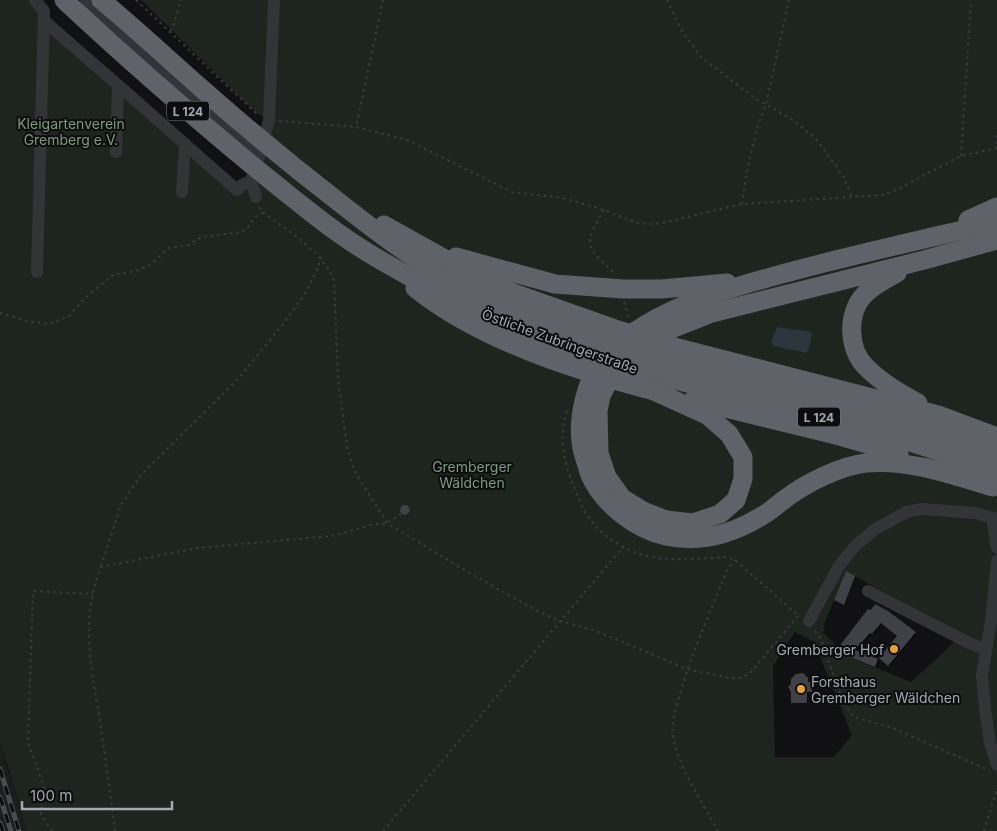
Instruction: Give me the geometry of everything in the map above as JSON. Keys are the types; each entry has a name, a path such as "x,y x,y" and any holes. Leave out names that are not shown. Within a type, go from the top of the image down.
{"highway":[{"name":"L 124","path":"64,0 217,136 336,231 380,261 437,306 465,322 532,352 586,362 632,377"},
{"name":"Östliche Zubringerstraße","path":"101,0 293,167 396,247 457,283 511,308 609,335 654,357 847,406 919,427 997,456"},
{"path":"330,196 463,269 609,335 674,346 938,415 997,437"},
{"path":"933,237 997,207"},
{"path":"996,483 914,464 864,463 817,479 786,498 767,513 744,526 711,537 687,539 664,536 638,526 611,506 591,477 582,450 580,425 581,410 585,396 597,368 609,352 656,320 693,302 763,279 826,262 997,222"},
{"path":"632,377 654,391 707,415 729,434 743,457 743,479 736,500 720,514 693,523 666,520 645,512 622,498 607,477 599,453 598,411 601,396 612,374 636,352 656,338 674,328 712,313 997,240"},
{"path":"429,250 556,284 620,289 662,289 763,279"},
{"path":"924,260 882,281 863,296 855,310 851,327 853,348 865,367 888,386 938,415"},
{"name":"Östliche Zubringerstraße","path":"632,377 896,438 975,464 996,483"},
{"path":"654,391 836,435 996,483"}],"lane":[{"path":"35,0 44,11 37,272"},
{"path":"86,0 260,156"},
{"path":"256,197 251,181 269,121 274,0"},
{"path":"44,21 237,190 242,185 251,181"},
{"path":"116,152 118,85"},
{"path":"182,192 185,144"},
{"path":"803,618 838,566 855,546 874,530 906,512 923,509 975,513 994,518 993,525 997,548"},
{"path":"991,767 982,675 991,622 997,560"},
{"path":"868,591 968,643 985,649"}],"path":[{"path":"136,0 255,114 269,121 284,120 356,127 406,140 512,192 563,198 604,210 637,223 662,223 742,204 883,195 961,156 997,148 997,133"},
{"path":"170,31 182,0"},
{"path":"356,127 384,0"},
{"path":"666,0 681,29 701,57 756,100 793,120 817,140 843,176 852,197"},
{"path":"742,204 747,171 757,128 766,104 789,0"},
{"path":"961,156 971,0"},
{"path":"256,197 259,207 263,212 320,257 329,268 334,280 338,379 347,447 355,472 387,523 489,585 539,612 560,621 596,631 687,669 731,678 741,678 750,673 803,618"},
{"path":"0,313 26,322 49,324 69,316 85,298 113,275 136,271 151,264 169,248 189,245 201,237 242,232 255,217 263,212"},
{"path":"115,831 88,647 89,611 93,594 122,505 141,475 239,378 271,340 305,294 317,270 320,257"},
{"path":"101,567 197,548 332,536 375,524 387,523 401,514"},
{"path":"383,831 623,548 668,560 727,557 735,560 803,618 821,639 843,702 854,717 892,728 991,767"},
{"path":"718,831 695,792 677,750 673,735 674,717 687,669 727,570 735,560"},
{"path":"52,831 41,814 44,787 28,742 33,591 93,594"},
{"path":"984,831 997,788"}],"shaded area":[{"path":"777,327 811,332 808,351 806,353 774,346 771,342"},
{"path":"0,741 6,765 27,831 0,831"}],"green space":[{"name":"Gremberger Wäldchen","path":"0,0 31,0 245,192 275,123 256,113 141,0 997,0 997,831 27,831 0,741","holes":["846,571 959,636 911,682 848,656 822,632","795,632 814,642 852,735 834,757 775,757 773,666"]}],"building":[{"path":"403,505 407,505 410,510 409,514 403,515 400,512 400,508"},
{"path":"846,571 855,576 844,605 834,600"},
{"path":"875,604 888,611 916,632 888,666 879,658 897,636 881,623 855,650 878,659 875,667 848,656 838,648 868,609 871,610"},
{"name":"Forsthaus Gremberger Wäldchen","path":"803,673 808,678 808,682 812,682 812,692 807,692 807,703 791,703 791,692 788,687 791,684 791,679 796,674"}],"railway":[{"path":"0,769 19,831"},
{"path":"0,797 11,831"},
{"path":"0,823 3,831"}],"place":[{"name":"Gremberger Hof","path":"894,649"},
{"name":"Forsthaus Gremberger Wäldchen","path":"801,689"}],"park label":[{"name":"Kleigartenverein Gremberg e.V.","path":"71,132"}]}
